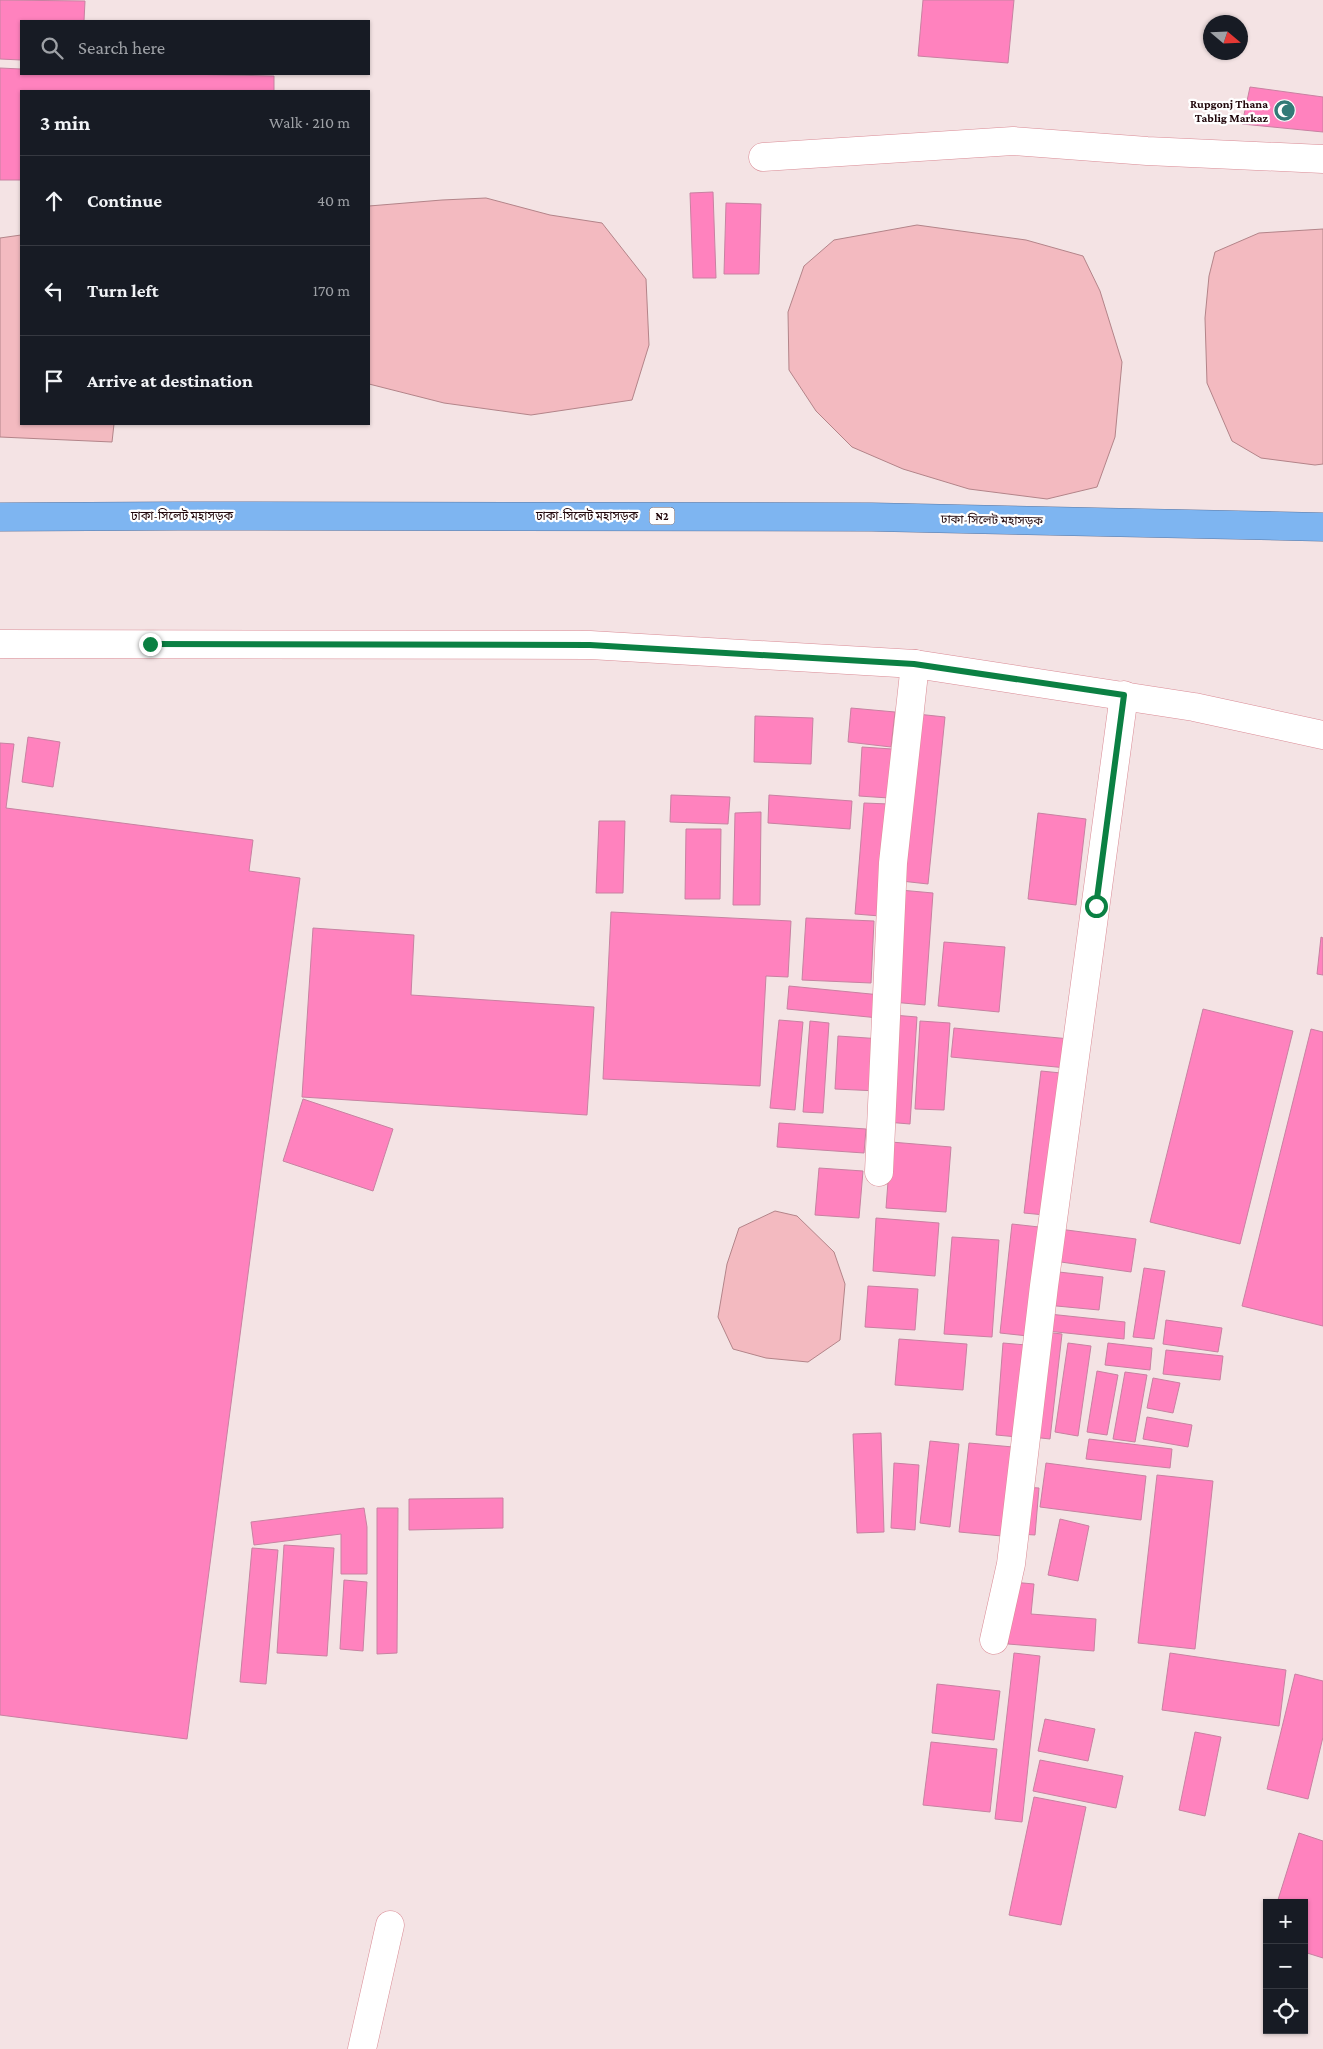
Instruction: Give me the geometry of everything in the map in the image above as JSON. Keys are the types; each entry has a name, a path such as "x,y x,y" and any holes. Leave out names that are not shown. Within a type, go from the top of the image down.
{"highway":[{"name":"ঢাকা-সিলেট মহাসড়ক","path":"0,517 872,517 1323,527"}],"street":[{"path":"763,157 1013,141 1147,151 1323,159"},
{"path":"0,644 590,645 914,664 1194,706 1323,734"},
{"path":"879,1172 893,864 914,664"},
{"path":"994,1640 1011,1564 1044,1286 1124,695"},
{"path":"362,2049 390,1925"}],"shaded area":[{"path":"486,198 550,215 602,223 646,279 649,345 632,400 531,415 444,403 370,384 370,206"},
{"path":"917,225 1026,240 1083,256 1100,291 1122,362 1115,437 1097,487 1047,499 969,489 903,469 852,447 816,411 789,370 788,312 804,266 834,240"},
{"path":"1323,229 1323,464 1315,465 1261,458 1232,441 1207,383 1205,318 1209,276 1215,252 1259,233"},
{"path":"20,235 20,425 114,425 112,442 0,437 0,238"},
{"path":"775,1211 797,1216 834,1252 845,1284 840,1340 808,1362 766,1358 733,1349 718,1317 727,1264 739,1228"}],"building":[{"path":"0,0 85,1 84,20 20,20 20,60 0,59"},
{"path":"923,0 1014,0 1008,63 918,56"},
{"path":"0,68 20,69 20,75 274,76 274,90 20,90 20,180 0,180"},
{"name":"Rupgonj Thana Tablig Markaz","path":"1250,87 1323,97 1323,132 1242,124"},
{"path":"713,192 716,278 693,278 690,193"},
{"path":"726,203 761,204 759,274 724,274"},
{"path":"851,708 895,712 891,747 848,742"},
{"path":"917,714 945,717 928,884 901,881"},
{"path":"755,716 813,718 811,764 754,762"},
{"path":"28,737 60,742 53,787 22,782"},
{"path":"0,743 14,744 6,808 253,840 249,871 300,878 187,1739 0,1715"},
{"path":"862,747 892,749 889,798 859,796"},
{"path":"671,795 730,797 728,824 670,822"},
{"path":"769,795 852,801 850,829 768,823"},
{"path":"864,803 889,804 880,916 855,914"},
{"path":"761,812 760,905 733,905 735,813"},
{"path":"1038,813 1086,819 1076,905 1028,899"},
{"path":"599,821 625,821 623,893 596,893"},
{"path":"686,829 721,829 720,899 685,899"},
{"path":"900,890 933,893 925,1005 892,1002"},
{"path":"611,912 791,921 788,977 766,976 760,1086 603,1079"},
{"path":"806,918 874,921 871,983 802,980"},
{"path":"313,928 414,935 411,995 594,1007 587,1115 302,1097"},
{"path":"1321,937 1323,938 1323,975 1317,974"},
{"path":"944,942 1005,947 999,1012 938,1006"},
{"path":"789,986 881,995 879,1018 787,1009"},
{"path":"1203,1009 1293,1031 1240,1244 1150,1222"},
{"path":"893,1015 917,1017 910,1124 886,1122"},
{"path":"779,1020 803,1022 795,1110 770,1108"},
{"path":"810,1021 829,1023 823,1113 803,1112"},
{"path":"920,1021 950,1023 944,1110 915,1109"},
{"path":"954,1028 1070,1039 1067,1068 951,1057"},
{"path":"1311,1029 1323,1032 1323,1326 1242,1306"},
{"path":"838,1036 882,1039 878,1091 835,1089"},
{"path":"1041,1071 1061,1073 1045,1215 1024,1213"},
{"path":"303,1099 393,1129 373,1191 283,1161"},
{"path":"779,1123 866,1129 864,1153 777,1147"},
{"path":"891,1142 951,1147 946,1212 886,1208"},
{"path":"819,1168 863,1171 859,1218 815,1215"},
{"path":"876,1218 939,1223 935,1276 873,1271"},
{"path":"1012,1224 1039,1227 1028,1336 1000,1333"},
{"path":"1059,1229 1136,1239 1131,1272 1054,1261"},
{"path":"952,1237 999,1240 992,1337 944,1334"},
{"path":"1144,1268 1165,1271 1154,1339 1133,1337"},
{"path":"1050,1271 1103,1277 1099,1310 1046,1305"},
{"path":"868,1286 918,1289 915,1330 865,1327"},
{"path":"1049,1314 1125,1322 1124,1339 1047,1331"},
{"path":"1166,1320 1222,1328 1218,1352 1163,1344"},
{"path":"1044,1332 1062,1334 1050,1439 1032,1437"},
{"path":"899,1339 967,1344 963,1390 895,1385"},
{"path":"1003,1343 1026,1345 1018,1437 996,1435"},
{"path":"1068,1343 1091,1346 1078,1436 1055,1432"},
{"path":"1108,1343 1152,1348 1150,1370 1105,1365"},
{"path":"1166,1350 1223,1356 1220,1380 1163,1374"},
{"path":"1097,1371 1118,1375 1107,1435 1087,1432"},
{"path":"1125,1372 1147,1375 1135,1442 1113,1439"},
{"path":"1153,1378 1180,1383 1173,1413 1147,1408"},
{"path":"1147,1417 1192,1425 1188,1447 1143,1439"},
{"path":"881,1433 884,1532 857,1533 853,1434"},
{"path":"1089,1439 1172,1449 1170,1468 1086,1459"},
{"path":"930,1441 959,1444 950,1527 920,1523"},
{"path":"969,1443 1013,1447 1002,1536 959,1532"},
{"path":"894,1463 919,1465 915,1530 891,1528"},
{"path":"1046,1463 1146,1476 1141,1520 1040,1507"},
{"path":"1157,1475 1213,1481 1195,1649 1138,1643"},
{"path":"1023,1487 1039,1488 1035,1535 1019,1534"},
{"path":"503,1498 503,1528 409,1530 409,1499"},
{"path":"364,1508 367,1527 367,1574 341,1574 341,1534 254,1545 251,1522"},
{"path":"377,1508 398,1508 397,1653 377,1654"},
{"path":"1060,1519 1089,1526 1078,1581 1048,1575"},
{"path":"284,1545 334,1548 327,1656 277,1653"},
{"path":"252,1548 278,1550 266,1684 240,1682"},
{"path":"344,1580 367,1582 363,1651 340,1649"},
{"path":"1012,1582 1034,1584 1031,1614 1096,1619 1094,1651 1008,1644"},
{"path":"1014,1653 1040,1656 1022,1822 995,1819"},
{"path":"1170,1653 1286,1670 1279,1726 1162,1710"},
{"path":"1295,1674 1323,1681 1323,1737 1308,1799 1267,1789"},
{"path":"937,1684 1000,1691 994,1740 932,1733"},
{"path":"1045,1719 1095,1729 1088,1761 1038,1751"},
{"path":"1195,1732 1221,1737 1205,1816 1179,1810"},
{"path":"931,1742 997,1749 990,1812 923,1805"},
{"path":"1040,1760 1123,1776 1116,1808 1033,1791"},
{"path":"1034,1797 1086,1807 1061,1925 1009,1915"},
{"path":"1299,1833 1323,1841 1323,1958 1308,1953 1308,1899 1278,1899"}],"place":[{"name":"Rupgonj Thana Tablig Markaz","path":"1284,111"}],"route":[{"path":"150,644 590,645 914,664 1124,695 1096,906"}]}
